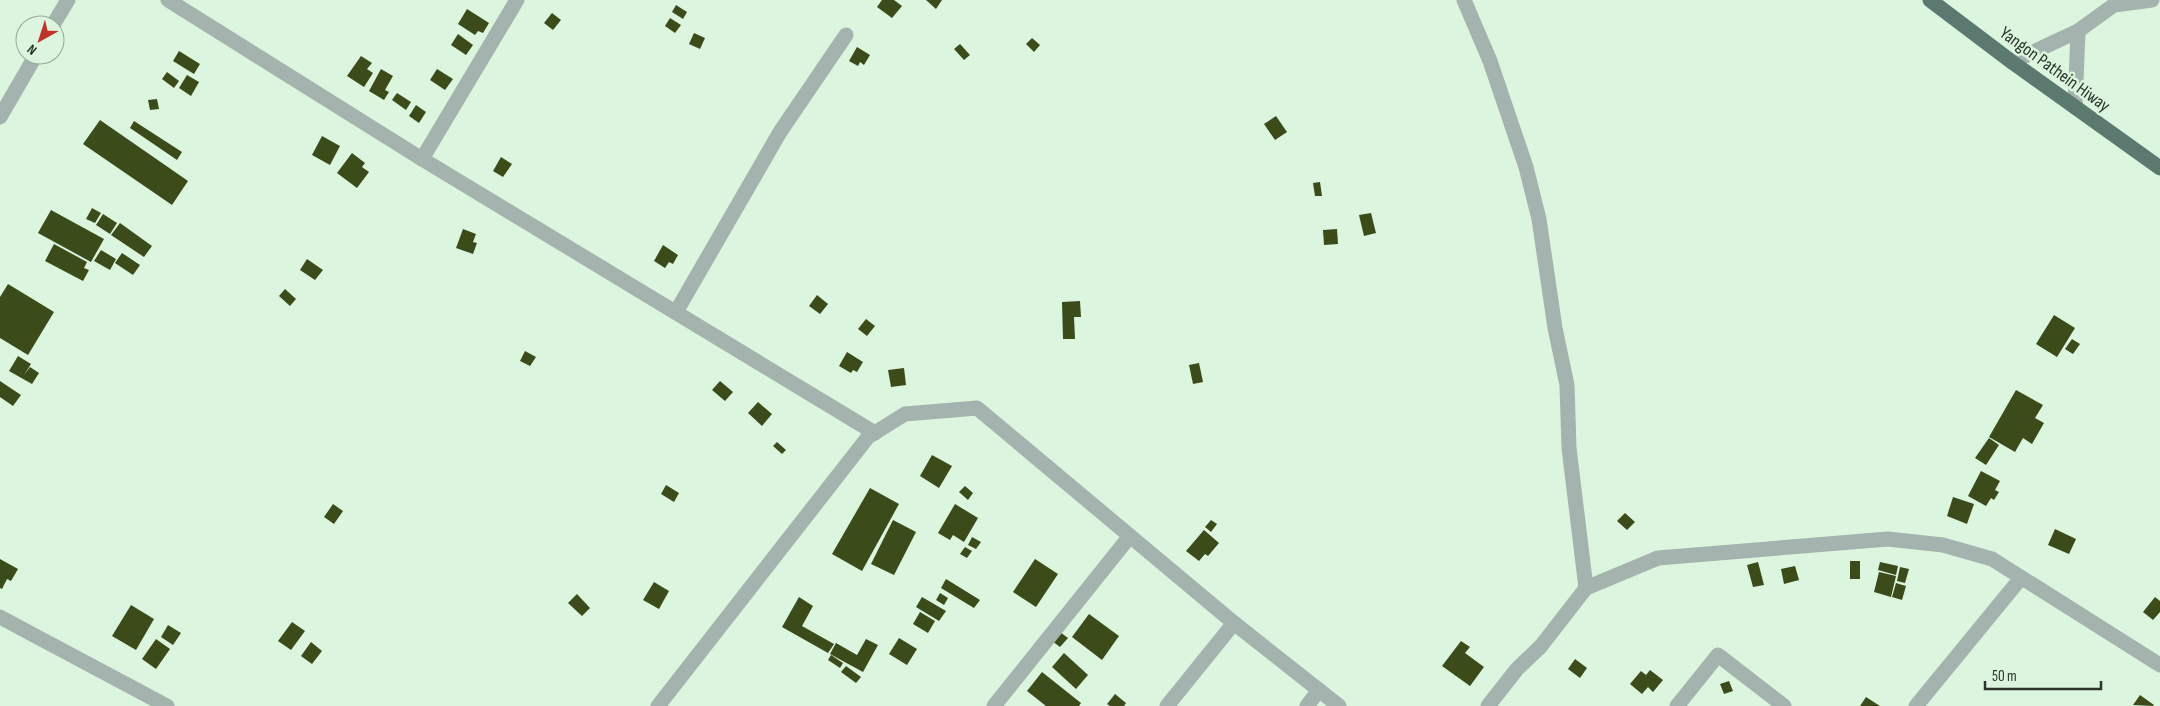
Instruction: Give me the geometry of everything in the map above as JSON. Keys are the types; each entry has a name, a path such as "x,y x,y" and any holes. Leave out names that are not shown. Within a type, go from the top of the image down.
{"highway":[{"name":"Yangon Pathein Hiway","path":"1930,0 2012,62 2160,168"}],"street":[{"path":"59,15 68,0"},
{"path":"168,0 422,159 875,433"},
{"path":"422,159 517,0"},
{"path":"1464,0 1490,61 1523,158 1539,219 1555,328 1567,385 1569,448 1586,588"},
{"path":"2012,62 2078,31 2114,2 2153,0 2160,3"},
{"path":"2076,107 2078,31"},
{"path":"676,312 780,132 846,35"},
{"path":"0,117 30,65"},
{"path":"658,706 868,437 905,414 977,408 1234,623 1339,706"},
{"path":"994,706 1130,536"},
{"path":"1488,706 1517,669 1540,646 1586,588 1658,558 1888,539 1951,547 1992,559 2160,665"},
{"path":"1916,706 2021,578"},
{"path":"0,617 167,706"},
{"path":"1167,706 1234,623"},
{"path":"1677,706 1718,655 1784,706"},
{"path":"1307,706 1319,690"}],"building":[{"path":"882,0 894,0 902,6 892,18 877,7"},
{"path":"926,0 942,0 936,9"},
{"path":"676,5 687,12 683,19 672,12"},
{"path":"467,9 489,23 483,33 478,31 475,35 458,24"},
{"path":"552,13 561,20 553,30 544,23"},
{"path":"670,18 681,25 675,33 665,26"},
{"path":"694,33 705,38 700,49 689,44"},
{"path":"458,34 473,45 466,55 451,45"},
{"path":"1032,38 1040,45 1034,52 1026,44"},
{"path":"960,44 970,55 964,60 954,49"},
{"path":"857,47 870,55 864,65 860,62 858,66 849,61"},
{"path":"179,51 200,64 194,74 173,61"},
{"path":"361,56 372,63 367,69 373,73 364,87 347,76"},
{"path":"381,69 393,76 385,90 389,92 384,100 369,91"},
{"path":"437,69 453,79 445,90 430,80"},
{"path":"167,72 179,81 174,88 162,79"},
{"path":"187,75 199,82 191,96 179,88"},
{"path":"397,93 411,102 406,110 392,100"},
{"path":"157,99 159,109 150,110 148,100"},
{"path":"416,105 426,112 419,123 409,116"},
{"path":"1276,116 1287,132 1275,140 1264,124"},
{"path":"100,120 188,181 172,205 83,144"},
{"path":"134,121 182,152 177,160 130,128"},
{"path":"322,136 340,146 330,165 312,155"},
{"path":"352,153 365,163 362,167 369,172 357,188 337,173"},
{"path":"501,157 512,164 503,177 493,171"},
{"path":"1320,182 1322,196 1315,196 1313,183"},
{"path":"92,208 101,213 95,223 86,219"},
{"path":"51,210 104,239 91,262 38,233"},
{"path":"1371,213 1376,233 1364,236 1359,215"},
{"path":"103,214 117,223 110,234 96,225"},
{"path":"120,223 152,246 144,257 111,235"},
{"path":"463,229 476,234 473,242 477,243 473,254 456,248"},
{"path":"1337,229 1338,244 1324,245 1323,230"},
{"path":"54,244 87,262 84,268 89,270 83,281 45,261"},
{"path":"663,245 678,255 673,264 669,262 665,268 654,261"},
{"path":"101,250 116,259 110,270 94,261"},
{"path":"122,253 140,265 133,275 115,263"},
{"path":"307,259 323,270 315,280 300,270"},
{"path":"8,284 54,312 28,355 0,338 0,297"},
{"path":"285,289 296,299 290,306 279,296"},
{"path":"817,295 828,304 820,314 809,306"},
{"path":"1080,301 1081,317 1074,317 1075,339 1063,339 1062,302"},
{"path":"2054,315 2075,328 2057,357 2036,344"},
{"path":"866,319 875,326 867,336 858,329"},
{"path":"2072,339 2080,344 2073,354 2065,349"},
{"path":"525,351 536,357 530,366 520,361"},
{"path":"847,352 863,362 857,372 853,370 851,373 839,366"},
{"path":"18,356 31,364 24,375 30,367 39,373 32,384 9,371"},
{"path":"1199,363 1203,382 1193,384 1189,365"},
{"path":"904,368 906,385 891,387 888,370"},
{"path":"0,381 21,395 13,406 0,397"},
{"path":"720,381 733,392 725,401 712,390"},
{"path":"2016,390 2043,405 2035,418 2044,423 2032,444 2023,438 2015,452 1989,437"},
{"path":"758,402 772,414 762,426 748,413"},
{"path":"1989,438 1999,445 1986,465 1975,458"},
{"path":"777,442 786,450 782,454 773,446"},
{"path":"932,455 952,466 939,488 920,476"},
{"path":"1981,471 2000,481 1995,490 1999,492 1994,500 1991,498 1986,506 1968,496"},
{"path":"666,485 679,493 674,502 661,494"},
{"path":"965,486 973,493 968,500 959,492"},
{"path":"870,488 899,504 862,571 832,554"},
{"path":"1953,497 1974,504 1967,524 1947,516"},
{"path":"333,504 343,511 334,524 324,517"},
{"path":"955,504 978,518 964,542 953,535 950,540 938,533"},
{"path":"1625,513 1635,522 1627,530 1617,521"},
{"path":"893,520 916,532 894,575 871,564"},
{"path":"1211,520 1217,524 1211,532 1205,527"},
{"path":"2055,529 2076,539 2069,554 2048,545"},
{"path":"1204,530 1219,543 1208,556 1205,554 1199,561 1186,551"},
{"path":"972,537 981,542 976,549 968,545"},
{"path":"965,547 972,551 967,558 960,554"},
{"path":"0,559 18,569 11,581 7,579 2,589 0,588"},
{"path":"1035,559 1058,574 1036,607 1013,592"},
{"path":"1850,561 1860,561 1860,579 1850,579"},
{"path":"1758,562 1764,585 1753,587 1747,565"},
{"path":"1880,562 1898,566 1896,575 1878,570"},
{"path":"1795,566 1799,580 1784,584 1781,569"},
{"path":"1900,567 1909,569 1905,583 1897,581"},
{"path":"1879,572 1896,576 1891,597 1874,592"},
{"path":"946,579 980,600 974,608 941,588"},
{"path":"654,582 669,591 659,609 643,600"},
{"path":"1896,583 1906,586 1902,600 1892,597"},
{"path":"940,593 948,598 944,605 936,600"},
{"path":"577,594 590,608 582,616 568,603"},
{"path":"799,597 813,606 802,626 834,644 828,653 782,627"},
{"path":"922,597 946,611 939,621 916,607"},
{"path":"2155,597 2160,601 2160,612 2153,620 2143,612"},
{"path":"131,605 154,619 136,650 112,636"},
{"path":"920,612 935,621 928,633 913,624"},
{"path":"1089,614 1119,636 1102,660 1072,637"},
{"path":"292,622 305,631 291,650 278,641"},
{"path":"168,625 181,633 173,645 161,637"},
{"path":"1060,632 1068,638 1060,647 1052,641"},
{"path":"899,638 917,649 907,665 889,654"},
{"path":"156,639 170,649 156,669 142,659"},
{"path":"866,639 878,645 863,672 830,654 836,643 857,655"},
{"path":"1461,641 1470,647 1465,653 1484,667 1470,686 1442,666"},
{"path":"311,642 322,651 312,664 301,656"},
{"path":"1064,653 1088,675 1076,689 1052,667"},
{"path":"831,655 843,663 840,668 828,660"},
{"path":"1575,659 1587,668 1580,678 1568,669"},
{"path":"846,666 861,677 856,683 841,672"},
{"path":"1650,670 1663,680 1653,692 1648,687 1642,694 1630,684 1641,671 1646,675"},
{"path":"1042,672 1081,703 1079,706 1046,706 1027,691"},
{"path":"1729,681 1733,691 1724,694 1720,684"},
{"path":"1115,694 1126,703 1124,706 1110,706 1107,704"},
{"path":"2140,695 2154,705 2133,705"},
{"path":"1866,697 1880,706 1860,706"}]}
